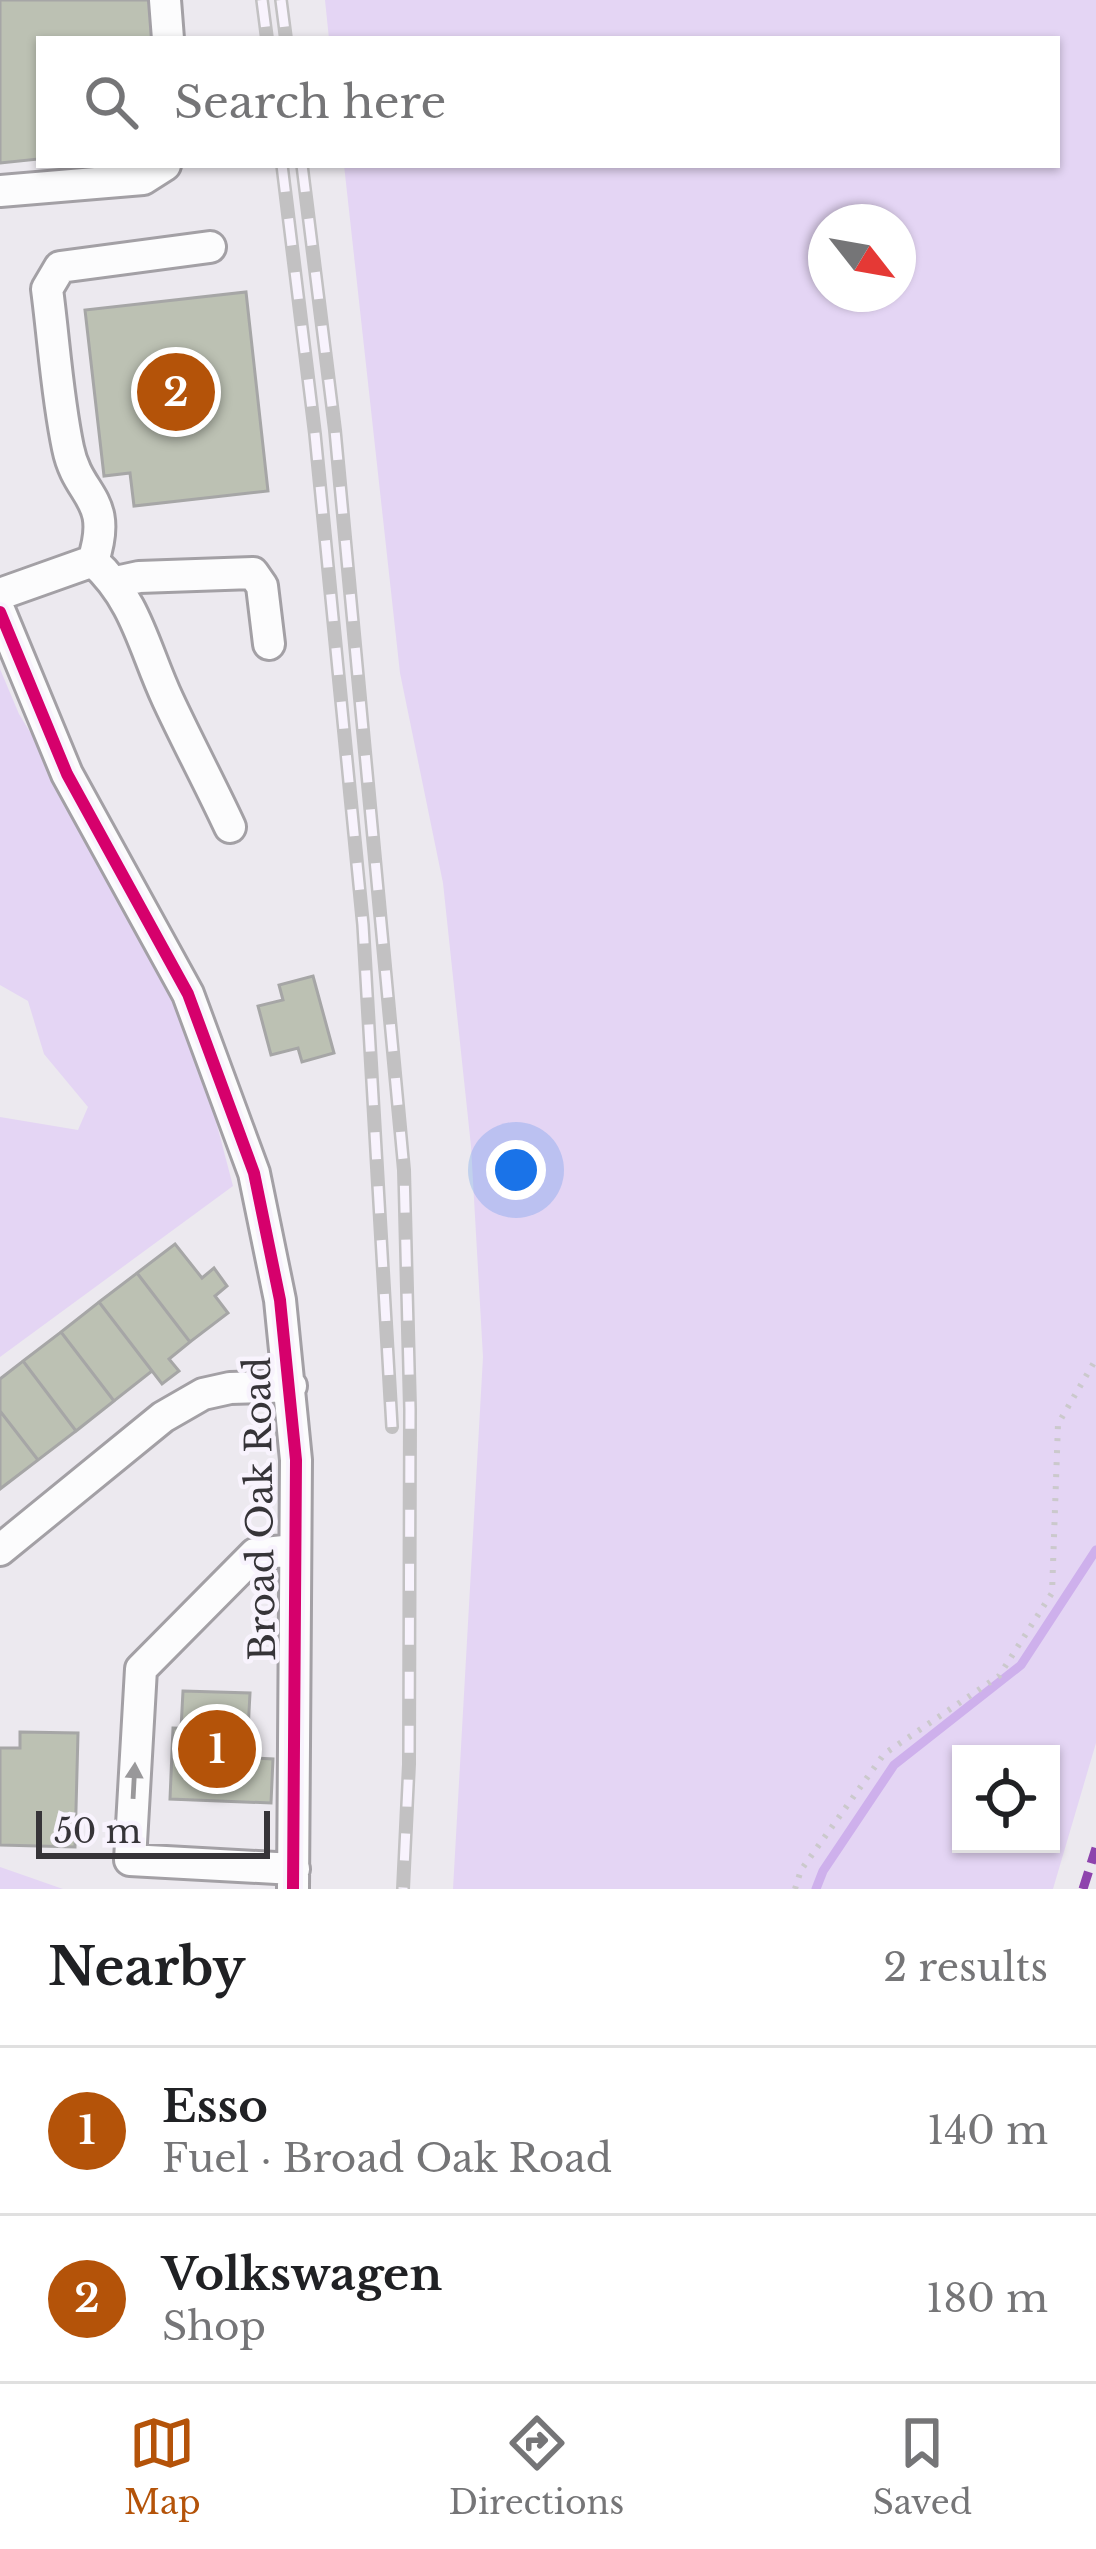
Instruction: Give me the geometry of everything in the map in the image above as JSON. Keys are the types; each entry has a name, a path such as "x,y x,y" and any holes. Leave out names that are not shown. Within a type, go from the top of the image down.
{"street":[{"path":"165,0 168,36"},
{"path":"0,191 143,179 160,168"},
{"path":"210,247 60,267 46,289 68,454 91,493 103,531 105,572 127,598 166,697 230,826"},
{"path":"0,594 105,572 139,577 253,573 262,586 269,644"},
{"name":"Broad Oak Road","path":"0,611 67,774 188,994 254,1173 280,1300 296,1460 293,1879"},
{"path":"0,1550 164,1418 203,1394 290,1386"},
{"path":"293,1879 130,1860 141,1669 255,1554 294,1550"}],"path":[{"path":"796,1889 800,1870 884,1754 999,1676 1052,1593 1058,1424 1096,1359"}],"shaded area":[{"path":"325,0 1096,0 1096,1743 1053,1889 453,1889 483,1357 471,1146 443,883 400,673 344,168 1060,168 1060,36 329,36"},
{"path":"0,669 19,714 177,973 233,1186 0,1357 0,1117 78,1130 88,1107 44,1054 28,1001 0,985"},
{"path":"0,1867 63,1889 0,1889"}],"building":[{"path":"0,0 150,0 154,36 36,36 36,159 0,163"},
{"path":"246,292 268,491 134,506 130,473 104,476 85,310"},
{"path":"313,976 334,1053 302,1062 298,1048 271,1055 258,1006 283,1000 279,985"},
{"path":"175,1244 202,1278 214,1268 227,1286 215,1296 228,1313 190,1342 137,1273"},
{"path":"137,1273 190,1342 169,1359 179,1371 162,1384 99,1302"},
{"path":"99,1302 152,1371 114,1401 61,1332"},
{"path":"61,1332 114,1401 76,1431 23,1361"},
{"path":"23,1361 76,1431 38,1460 0,1411 0,1379"},
{"path":"0,1411 38,1460 0,1489"},
{"path":"183,1691 250,1693 248,1731 181,1729"},
{"path":"173,1728 255,1732 254,1758 273,1759 271,1803 170,1799"},
{"path":"20,1732 78,1733 75,1847 0,1845 0,1748 20,1748"}],"waterway":[{"path":"816,1889 823,1871 894,1765 1021,1665 1096,1550"}],"railway":[{"path":"262,0 267,36"},
{"path":"281,0 286,36"},
{"path":"282,168 315,434 363,925 392,1427"},
{"path":"302,168 335,430 404,1170 410,1409 409,1764 403,1889"}],"marked path":[{"path":"1083,1889 1096,1848"}],"cycle path":[{"path":"0,612 67,774 188,994 254,1173 280,1300 296,1460 293,1889"}],"place":[{"name":"Volkswagen","path":"176,392"},
{"name":"Esso","path":"217,1749"}]}
